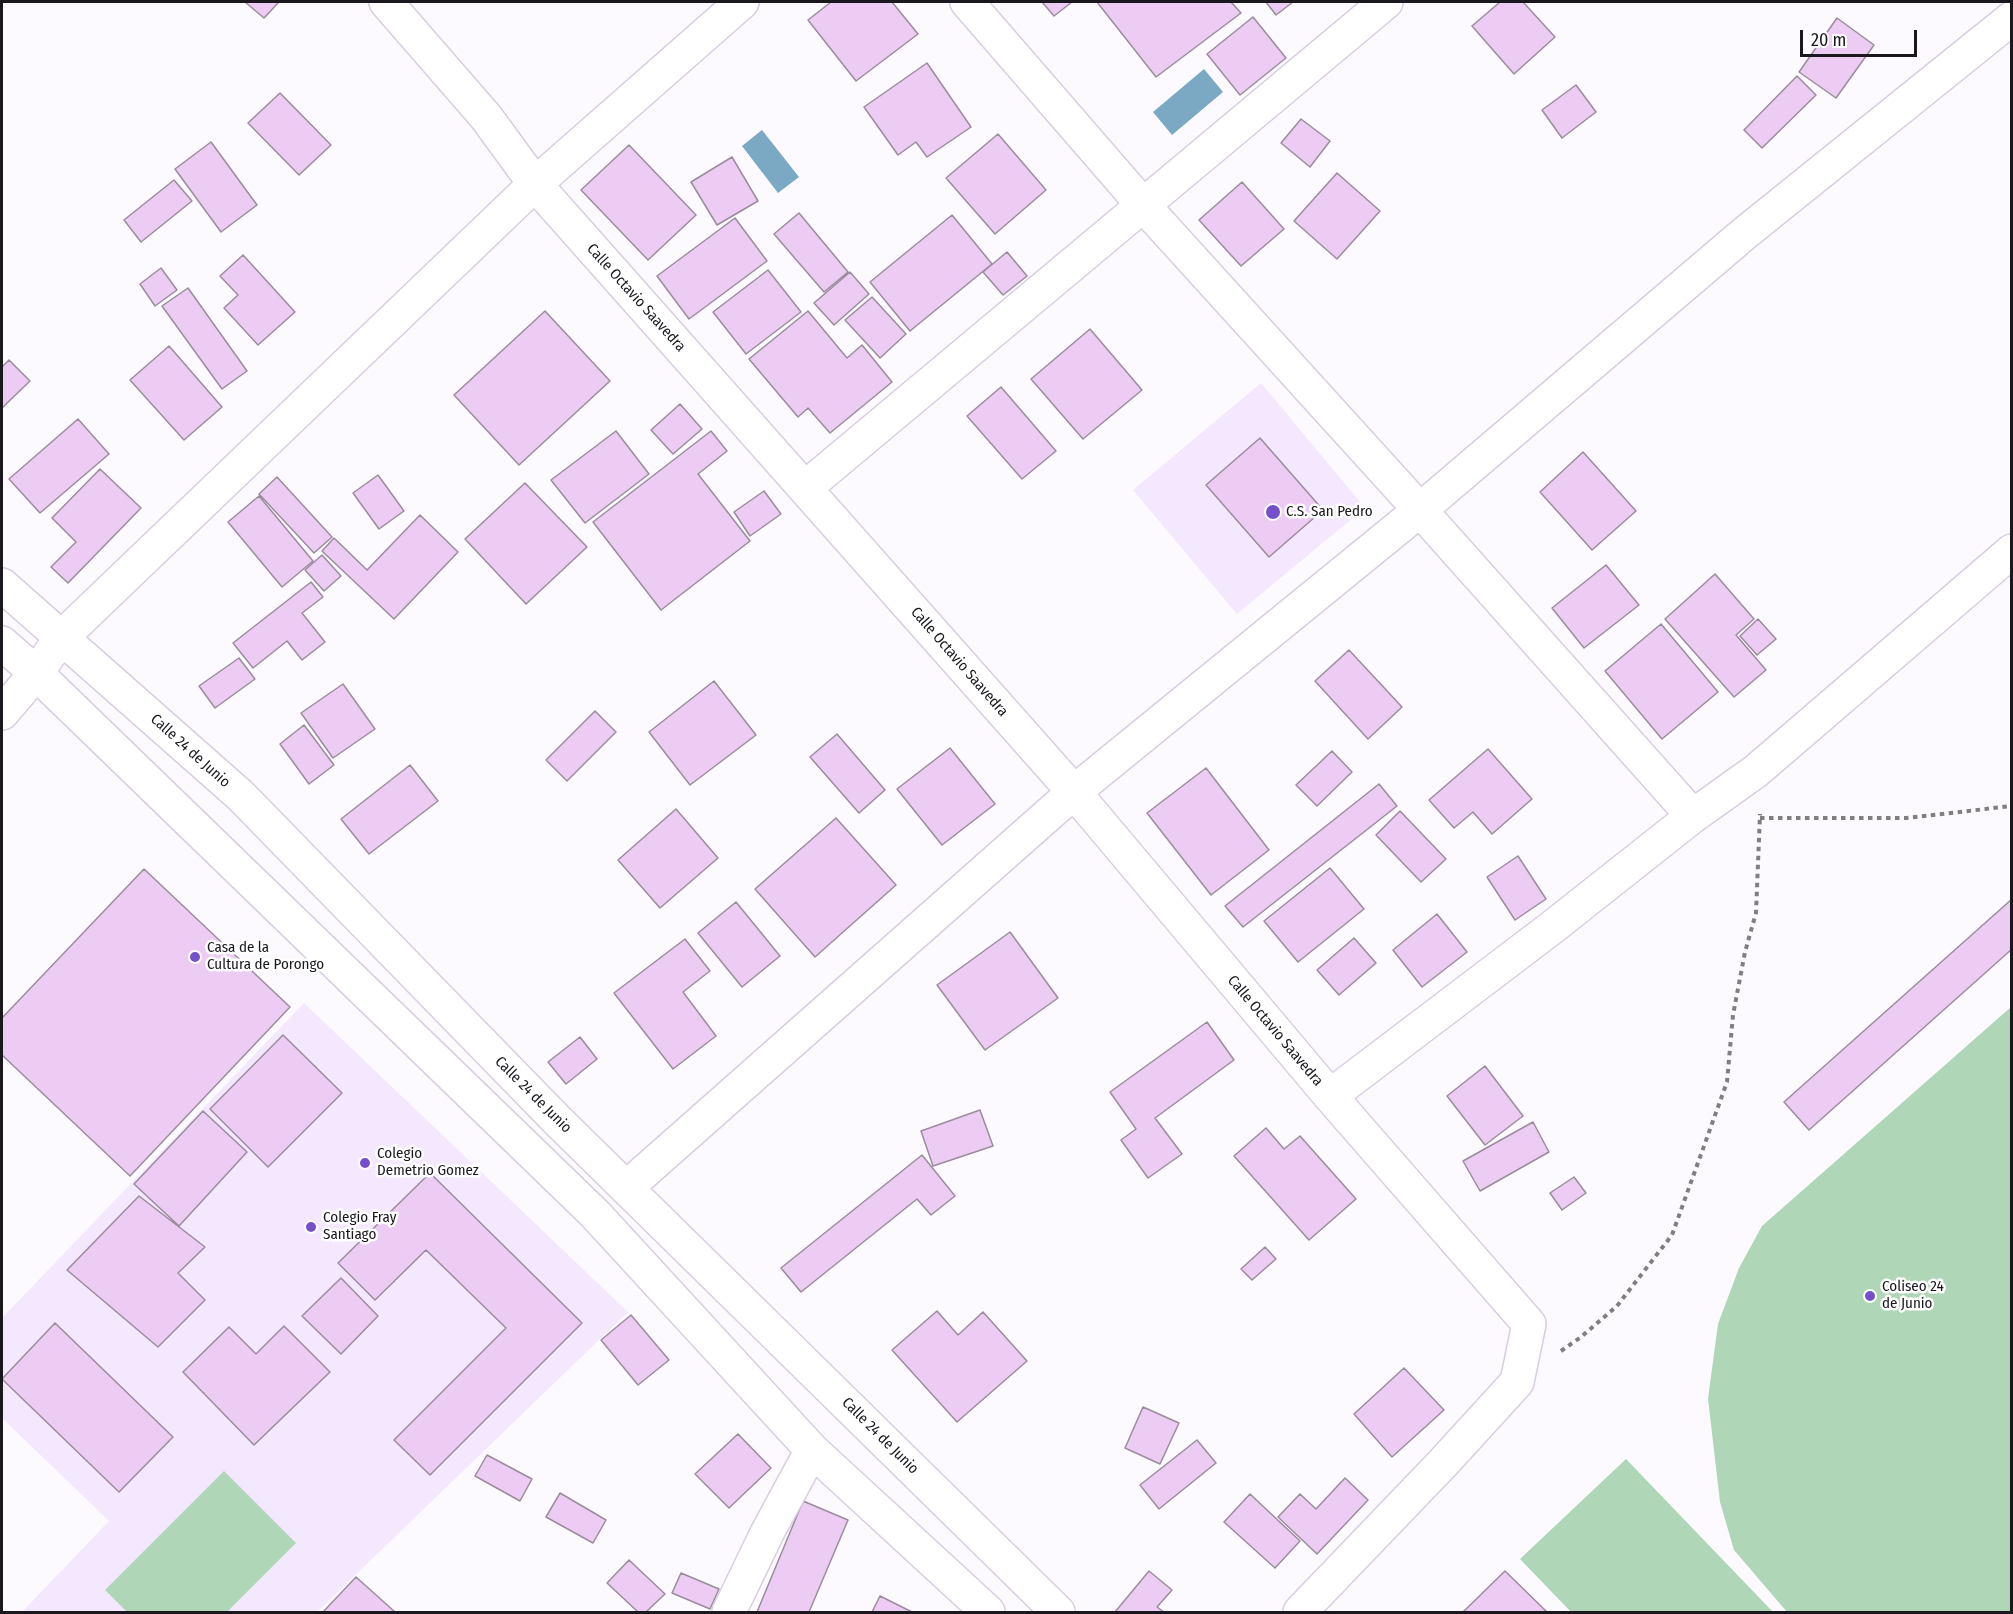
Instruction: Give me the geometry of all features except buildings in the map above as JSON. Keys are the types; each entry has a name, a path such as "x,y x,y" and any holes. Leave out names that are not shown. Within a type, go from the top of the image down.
{"street":[{"name":"Calle Octavio Saavedra","path":"386,2 486,117 535,184 1074,792 1330,1096 1529,1324 1517,1382"},
{"path":"2,713 36,673 62,637 535,184 742,2"},
{"path":"967,2 1143,205 1420,510 1693,816"},
{"path":"805,488 1386,2"},
{"path":"626,1188 1074,792 1420,510 1745,233 2012,18"},
{"path":"1330,1096 1550,929 1693,816 1756,771 2012,551"},
{"name":"Calle 24 de Junio","path":"2,585 241,796 557,1120 1058,1612"},
{"path":"2,643 36,673 595,1214 812,1450 988,1612"},
{"path":"1300,1612 1443,1464 1517,1382"},
{"path":"729,1612 767,1533 812,1450"}],"path":[{"path":"1517,1382 1581,1337 1617,1306 1672,1235 1727,1082 1733,1015 1745,952 1756,913 1760,818 1756,771"},
{"path":"1749,817 1906,818 2012,806"}],"shaded area":[{"path":"1261,383 1365,508 1237,614 1133,490"},
{"path":"304,1003 628,1312 317,1612 22,1612 109,1521 2,1418 2,1318"}],"green space":[{"name":"Coliseo 24 de Junio","path":"2011,1007 2011,1612 1787,1612 1734,1550 1720,1502 1708,1399 1718,1324 1739,1268 1762,1226"},
{"path":"1626,1459 1773,1612 1571,1612 1520,1559"},
{"path":"224,1471 296,1543 227,1612 127,1612 105,1590"}],"water":[{"path":"1204,69 1223,92 1172,135 1153,112"},
{"path":"762,130 799,177 778,193 742,146"}],"place":[{"name":"C.S. San Pedro","path":"1273,512"},
{"name":"Casa de la Cultura de Porongo","path":"195,957"},
{"name":"Colegio Demetrio Gomez","path":"365,1163"},
{"name":"Colegio Fray Santiago","path":"311,1227"},
{"name":"Coliseo 24 de Junio","path":"1870,1296"}]}
